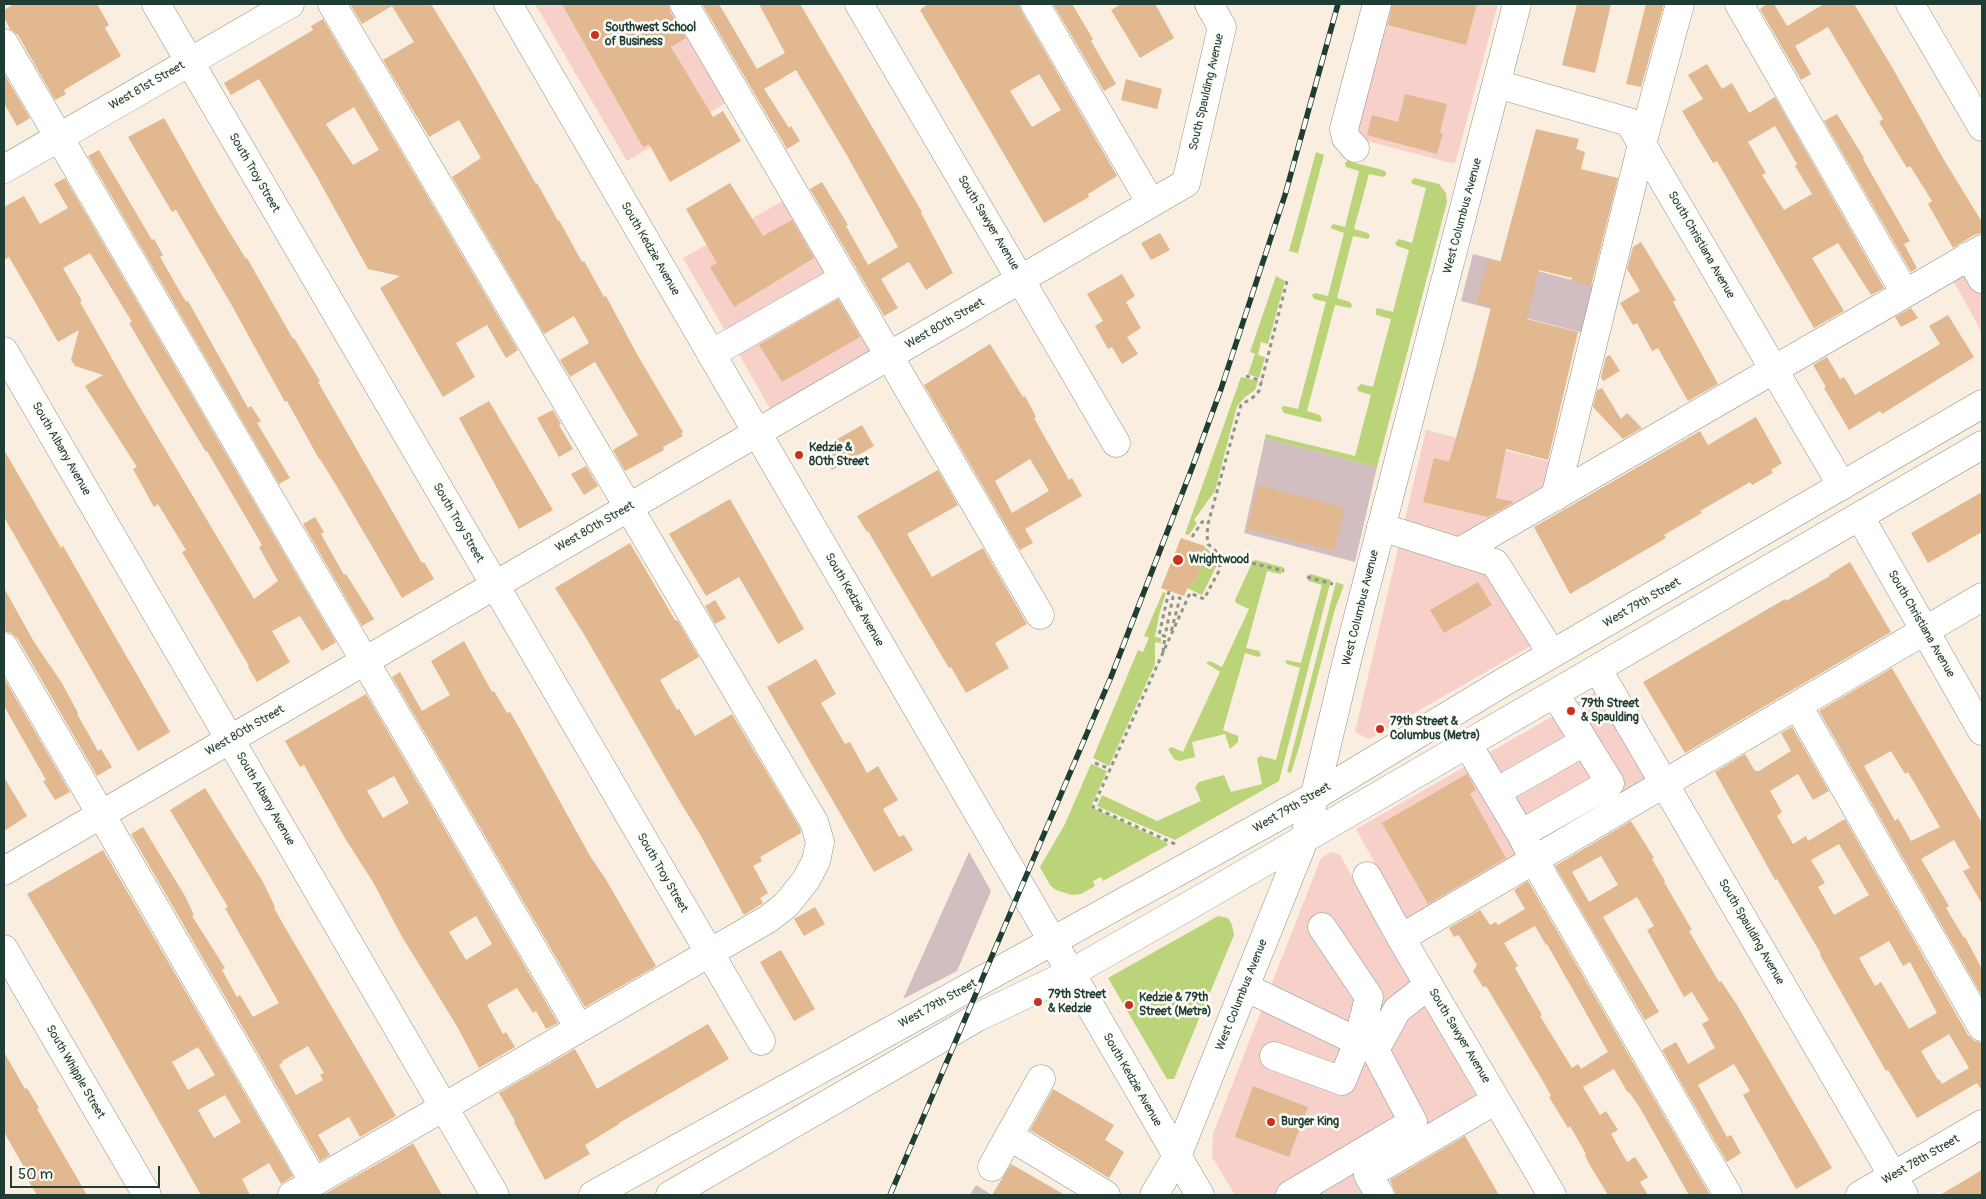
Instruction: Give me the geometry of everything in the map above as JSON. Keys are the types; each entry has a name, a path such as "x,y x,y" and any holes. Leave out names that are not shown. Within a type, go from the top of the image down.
{"street":[{"name":"South Troy Street","path":"156,4 761,1042"},
{"name":"West 81st Street","path":"4,169 290,4"},
{"path":"4,647 101,814 303,1189 768,919 786,905 809,874 816,861 820,842 814,822 332,4"},
{"name":"South Kedzie Avenue","path":"508,4 1200,1195"},
{"path":"684,4 1040,615"},
{"name":"South Sawyer Avenue","path":"859,4 1116,443"},
{"path":"1035,4 1151,203"},
{"name":"South Spaulding Avenue","path":"1186,183 1222,27 1209,4"},
{"path":"1355,148 1346,138 1344,129 1377,4"},
{"name":"West Columbus Avenue","path":"1154,1195 1177,1156 1304,840 1382,527 1517,4"},
{"path":"1554,497 1642,144 1680,4"},
{"path":"1739,4 1905,293"},
{"path":"1910,4 1982,127"},
{"path":"4,43 363,662 579,1028"},
{"name":"South Christiana Avenue","path":"1497,84 1629,122 1842,486"},
{"name":"West 80th Street","path":"4,871 1186,183"},
{"path":"1459,552 1976,252 1982,279"},
{"path":"711,354 844,278"},
{"name":"South Albany Avenue","path":"4,351 495,1195"},
{"name":"West 79th Street","path":"593,1195 1314,796 1552,654 1982,404"},
{"path":"670,1195 978,1017 1071,974 1982,446"},
{"name":"South Christiana Avenue","path":"1860,516 1982,731"},
{"path":"1382,527 1495,563 1552,654"},
{"path":"1401,938 1982,597"},
{"name":"South Spaulding Avenue","path":"1598,670 1898,1186"},
{"path":"1521,834 1610,783 1555,694"},
{"path":"1798,706 1982,1027"},
{"path":"1496,792 1584,742"},
{"path":"1468,745 1728,1195"},
{"name":"South Sawyer Avenue","path":"1367,876 1401,938 1552,1195"},
{"path":"1322,927 1369,997 1366,1046"},
{"name":"South Whipple Street","path":"4,949 147,1195"},
{"path":"1274,1056 1342,1081 1366,1046 1397,1010 1429,986"},
{"path":"1245,988 1366,1046 1413,1122 1290,1195"},
{"path":"992,1167 1041,1079"},
{"path":"1380,1195 1368,1175 1496,1100"},
{"name":"West 78th Street","path":"1860,1195 1898,1186 1982,1124"},
{"path":"1009,1136 1106,1195"}],"path":[{"path":"1224,556 1208,544 1209,521 1241,405 1259,391 1287,282"},
{"path":"1246,376 1262,381"},
{"path":"1192,537 1202,522 1209,521"},
{"path":"1175,844 1093,807 1190,593 1204,599 1220,569 1219,554"},
{"path":"1252,563 1284,571"},
{"path":"1307,577 1333,584"},
{"path":"1165,636 1159,634 1169,591"},
{"path":"1163,656 1173,597 1180,598 1173,620 1171,638"},
{"path":"1095,763 1110,769"}],"shaded area":[{"path":"535,4 684,4 738,96 627,161"},
{"path":"1371,4 1498,4 1455,164 1336,133"},
{"path":"795,194 882,345 771,410 683,258"},
{"path":"1982,249 1982,333 1947,269"},
{"path":"1473,254 1606,289 1595,336 1461,301"},
{"path":"1426,430 1563,465 1555,497 1460,552 1495,563 1543,639 1369,739 1355,732"},
{"path":"1265,438 1377,467 1355,562 1244,533"},
{"path":"1595,692 1652,791 1413,931 1356,829"},
{"path":"969,852 991,891 957,971 903,999"},
{"path":"1331,852 1340,855 1483,1108 1368,1175 1380,1195 1235,1195 1212,1157 1213,1134 1321,858"},
{"path":"976,1185 992,1195 970,1195"}],"green space":[{"path":"1316,152 1324,155 1298,253 1289,251"},
{"path":"1347,161 1383,170 1386,172 1386,175 1384,177 1369,174 1354,229 1368,233 1370,236 1368,239 1353,236 1337,298 1350,302 1352,305 1351,308 1335,305 1307,411 1320,415 1322,420 1320,422 1284,413 1281,408 1284,406 1298,409 1326,302 1314,299 1312,295 1315,293 1328,296 1344,233 1330,228 1333,224 1345,227 1359,171 1346,167 1345,163"},
{"path":"1414,178 1439,184 1446,193 1447,202 1377,467 1265,438 1266,434 1355,456 1371,395 1358,391 1357,388 1361,384 1373,387 1391,319 1376,315 1376,310 1377,308 1393,312 1409,250 1397,246 1395,243 1399,239 1412,243 1426,188 1413,184 1411,182"},
{"path":"1276,276 1285,281 1268,344 1261,342 1258,355 1265,357 1259,378 1248,374 1255,354 1250,352"},
{"path":"1241,377 1258,381 1255,390 1237,406 1215,491 1194,520 1197,523 1189,535 1185,534"},
{"path":"1205,547 1214,555 1218,563 1202,595 1187,588 1189,583 1194,584 1203,562 1200,561"},
{"path":"1256,560 1285,569 1280,574 1267,571 1246,648 1259,651 1261,655 1258,657 1245,653 1223,730 1238,736 1238,742 1230,749 1225,734 1192,742 1195,757 1179,761 1174,759 1168,749 1172,747 1183,752 1220,672 1206,663 1210,661 1222,667 1249,609 1236,603 1235,600 1253,561"},
{"path":"1311,574 1331,580 1279,781 1175,840 1097,806 1102,795 1157,821 1201,801 1195,787 1199,782 1224,775 1231,792 1262,784 1257,759 1260,756 1276,760 1300,668 1287,664 1285,660 1301,663 1322,585 1308,581 1308,575"},
{"path":"1336,582 1344,585 1335,609 1291,773 1287,772"},
{"path":"1163,592 1166,593 1155,637 1161,638 1161,643 1155,642 1155,664 1109,766 1093,758 1138,650 1143,652 1149,638 1144,636"},
{"path":"1091,764 1107,771 1091,807 1166,842 1168,845 1103,881 1101,877 1093,881 1095,886 1081,894 1072,895 1056,890 1050,885 1040,867 1065,824"},
{"path":"1218,916 1228,918 1234,935 1174,1079 1167,1079 1108,978"}],"building":[{"path":"14,4 97,4 109,25 105,28 121,56 64,90 66,94 55,100 18,35 10,29 4,17 4,10"},
{"path":"350,4 431,4 582,262 584,261 604,297 606,296 638,356 683,432 681,434 683,436 663,447 664,450 625,471 613,450 638,435 595,362 570,377 560,360 589,343 574,316 544,334 452,177 481,158 459,120 429,137 383,60 414,42 392,6 362,24"},
{"path":"562,4 668,4 670,12 686,38 671,47 713,117 723,111 741,141 670,182 649,144 643,147"},
{"path":"702,4 719,4 757,69 785,53 759,4 800,4 922,212 953,273 926,290 909,262 881,279 898,308 884,316 810,189 822,182 848,225 846,226 868,265 898,247 845,152 796,70 764,89 789,128 791,126 800,141 787,149"},
{"path":"928,4 1019,4 1117,176 1088,194 1089,197 1044,223 920,10","holes":["1039,74 1061,110 1032,127 1010,91"]},
{"path":"1053,4 1072,4 1093,39 1091,41 1116,84 1104,91"},
{"path":"1121,4 1155,4 1174,38 1140,58 1111,10"},
{"path":"1392,4 1477,4 1466,45 1388,25"},
{"path":"1577,4 1611,4 1595,73 1562,65"},
{"path":"1646,4 1664,4 1641,87 1626,84"},
{"path":"1767,4 1774,4 1787,26 1824,4 1854,4 1982,222 1982,233 1974,235 1953,248 1928,204 1932,201 1910,166 1907,168 1879,122 1883,119 1828,27 1795,46 1811,74 1801,80 1760,9"},
{"path":"323,19 518,350 506,358 487,325 456,343 475,377 443,397 380,288 400,276 368,269 317,177 259,79 231,95 224,83 313,30 311,26","holes":["354,107 379,150 353,165 326,124"]},
{"path":"1707,64 1722,89 1732,83 1749,113 1775,97 1884,288 1871,295 1838,243 1812,258 1844,311 1814,328 1717,161 1713,163 1682,111 1703,99 1688,75","holes":["1775,126 1797,164 1795,166 1812,194 1784,210 1762,175 1766,173 1748,142"]},
{"path":"4,74 30,118 17,126 4,103"},
{"path":"1126,79 1162,89 1157,109 1121,100"},
{"path":"1405,94 1447,104 1440,133 1443,133 1437,154 1367,135 1372,115 1398,122"},
{"path":"1837,114 1910,241 1904,244 1917,268 1911,272 1824,121"},
{"path":"164,118 213,205 247,258 293,339 320,381 318,382 422,563 424,562 434,579 402,598 319,459 287,401 285,402 176,210 172,212 128,137"},
{"path":"1536,129 1579,139 1576,149 1585,152 1581,169 1618,178 1591,286 1571,281 1572,278 1539,270 1527,319 1578,332 1548,460 1506,449 1496,498 1514,502 1488,517 1423,502 1434,458 1449,462 1491,307 1476,303 1488,260 1500,263"},
{"path":"99,150 152,240 154,239 163,255 160,257 186,302 188,301 248,408 251,406 261,421 257,423 290,478 279,484 88,156"},
{"path":"65,178 336,642 322,651 300,616 272,631 290,662 257,682 182,552 186,550 158,504 154,507 133,469 137,467 85,386 103,375 75,366 71,360 79,330 58,342 9,257 4,260 4,207 24,196 40,224 68,208 54,184","holes":["90,253 132,322 129,323 262,545 259,547 278,581 254,599 128,387 63,268"]},
{"path":"730,183 763,236 792,220 814,258 734,307 710,267 717,263 686,209"},
{"path":"1160,233 1170,250 1151,260 1141,243"},
{"path":"1641,242 1676,300 1673,302 1718,384 1688,401 1658,348 1652,351 1637,323 1633,325 1620,303 1640,291 1627,269 1633,247"},
{"path":"1122,274 1135,296 1126,302 1141,328 1127,337 1138,354 1122,364 1112,347 1108,349 1095,326 1103,321 1087,294"},
{"path":"838,299 860,337 782,382 759,345"},
{"path":"1911,308 1918,318 1901,327 1895,317"},
{"path":"1948,315 1974,357 1882,414 1880,411 1849,430 1824,388 1826,387 1813,365 1827,357 1840,379 1844,377 1855,395 1940,344 1929,326"},
{"path":"990,344 1023,397 1025,396 1036,417 1034,418 1069,480 1072,478 1082,496 1025,529 1033,543 1020,550 924,385","holes":["1030,459 1049,491 1012,513 995,481"]},
{"path":"1610,355 1620,371 1603,381 1601,377 1606,357"},
{"path":"1602,388 1621,419 1627,413 1642,428 1623,439 1593,407 1597,390"},
{"path":"489,401 553,510 519,529 459,418"},
{"path":"553,410 561,424 559,425 573,449 559,457 537,418"},
{"path":"1756,417 1782,463 1771,470 1773,473 1752,485 1750,482 1700,511 1702,513 1664,535 1666,538 1570,594 1534,527 1700,431 1708,445"},
{"path":"862,425 874,446 832,470 820,449"},
{"path":"4,450 61,548 63,546 170,732 138,751 4,517"},
{"path":"586,466 598,486 584,495 571,474"},
{"path":"938,470 958,505 907,534 932,577 983,548 1027,624 995,643 1009,668 966,693 951,667 949,668 868,531 857,516"},
{"path":"1258,485 1345,508 1334,551 1247,529"},
{"path":"1982,492 1982,532 1928,563 1911,533"},
{"path":"730,499 804,629 778,644 739,577 706,596 669,534"},
{"path":"315,517 324,532 321,534 344,575 346,574 374,619 362,626 303,524"},
{"path":"1181,538 1205,546 1200,561 1203,562 1194,584 1190,583 1184,596 1161,588"},
{"path":"630,543 699,657 660,680 677,710 679,709 695,736 732,714 800,828 801,833 760,857 762,861 753,866 768,893 760,898 763,903 744,915 701,836 585,636 555,588"},
{"path":"1850,562 1891,632 1685,753 1643,682 1785,599 1786,601 1830,576"},
{"path":"1478,582 1492,605 1444,633 1430,610"},
{"path":"4,588 34,642 62,683 98,751 101,749 112,767 97,776 18,639 11,633 4,631"},
{"path":"715,600 726,618 715,624 705,606"},
{"path":"464,641 492,692 494,691 507,713 510,712 590,856 605,878 656,966 585,1007 392,677 400,672 422,711 450,695 431,661"},
{"path":"816,659 836,694 821,703 845,744 850,742 867,773 878,766 898,800 883,809 899,837 904,835 913,850 874,872 767,687"},
{"path":"1892,668 1982,823 1982,904 1963,871 1970,868 1954,840 1921,859 1949,906 1946,908 1965,937 1982,969 1982,996 1819,711","holes":["1891,751 1905,774 1908,772 1940,827 1911,841 1898,818 1895,821 1864,766"]},
{"path":"4,678 70,792 55,800 43,781 46,780 4,706"},
{"path":"366,694 558,1023 546,1029 536,1011 533,1013 517,988 487,1005 503,1034 506,1032 515,1047 479,1068 458,1028 401,935 373,882 346,840 304,765 300,767 285,741","holes":["394,776 409,803 383,818 367,791","476,916 492,944 466,960 449,932"]},
{"path":"1792,727 1829,791 1813,800 1798,774 1770,791 1782,812 1777,816 1793,844 1806,836 1808,841 1845,819 1968,1035 1975,1041 1982,1043 1982,1091 1977,1083 1917,1118 1888,1070 1886,1071 1821,954 1777,879 1775,880 1715,772 1745,754 1755,771 1759,771 1791,751 1781,733","holes":["1839,844 1869,895 1834,915 1818,887 1825,883 1811,860","1889,941 1903,966 1910,962 1937,1013 1909,1029 1881,982 1875,986 1859,958","1949,1034 1969,1068 1942,1084 1921,1051"]},
{"path":"1467,774 1476,790 1470,794 1506,858 1428,904 1382,823"},
{"path":"4,777 27,816 4,831"},
{"path":"205,788 263,882 274,908 396,1116 360,1137 349,1117 318,1135 330,1155 320,1161 131,834 143,827 185,896 194,915 192,916 225,968 222,970 237,997 240,995 253,1017 279,1003 225,908 228,907 170,810","holes":["308,1046 324,1073 320,1075 323,1080 296,1095 279,1065 282,1061"]},
{"path":"1631,821 1654,858 1652,859 1664,882 1692,930 1689,931 1719,982 1721,981 1737,1005 1832,1168 1796,1189 1743,1095 1750,1091 1734,1064 1698,1085 1727,1137 1731,1135 1741,1153 1727,1162 1662,1050 1676,1042 1688,1064 1715,1048 1702,1024 1709,1020 1692,992 1684,997 1647,930 1654,926 1637,897 1603,917 1659,1012 1645,1020 1555,866","holes":["1601,856 1618,885 1589,902 1572,872"]},
{"path":"103,850 293,1176 281,1184 269,1163 242,1179 250,1195 201,1195 89,998 27,894","holes":["198,1047 215,1075 188,1090 172,1062","225,1095 241,1122 214,1138 198,1110"]},
{"path":"1528,881 1710,1195 1689,1195 1640,1108 1628,1093 1614,1069 1583,1087 1600,1115 1606,1111 1618,1130 1611,1134 1627,1162 1635,1157 1648,1177 1640,1182 1648,1195 1608,1195 1588,1162 1586,1154 1570,1126 1568,1128 1549,1097 1551,1096 1544,1083 1486,986 1483,987 1473,971 1477,965 1460,937 1458,935 1454,937 1449,928 1480,910 1490,925 1496,922 1498,925 1525,909 1514,890","holes":["1535,926 1608,1052 1581,1069 1578,1064 1572,1068 1540,1016 1542,1015 1515,968 1518,966 1504,943"]},
{"path":"815,907 825,924 804,936 794,919"},
{"path":"781,950 815,1009 794,1021 760,962"},
{"path":"708,1024 729,1059 585,1145 590,1154 545,1180 499,1093 575,1049 597,1089"},
{"path":"4,1052 25,1089 27,1088 39,1108 37,1109 87,1195 37,1195 29,1182 32,1181 4,1132"},
{"name":"Burger King","path":"1253,1086 1308,1107 1289,1157 1235,1137"},
{"path":"1053,1089 1114,1125 1105,1140 1124,1152 1109,1178 1030,1130"},
{"path":"1465,1136 1499,1195 1396,1195 1390,1180"},
{"path":"412,1144 442,1195 323,1195"},
{"path":"1011,1164 1065,1195 992,1195"},
{"path":"1982,1170 1982,1195 1940,1195"}],"railway":[{"path":"890,1195 1111,677 1192,468 1221,389 1285,195 1338,4"}],"place":[{"name":"Southwest School of Business","path":"595,35"},
{"name":"Kedzie & 80th Street","path":"799,455"},
{"name":"Wrightwood","path":"1178,560"},
{"name":"79th Street & Spaulding","path":"1571,711"},
{"name":"79th Street & Columbus (Metra)","path":"1380,729"},
{"name":"79th Street & Kedzie","path":"1038,1002"},
{"name":"Kedzie & 79th Street (Metra)","path":"1129,1005"},
{"name":"Burger King","path":"1271,1122"}]}
